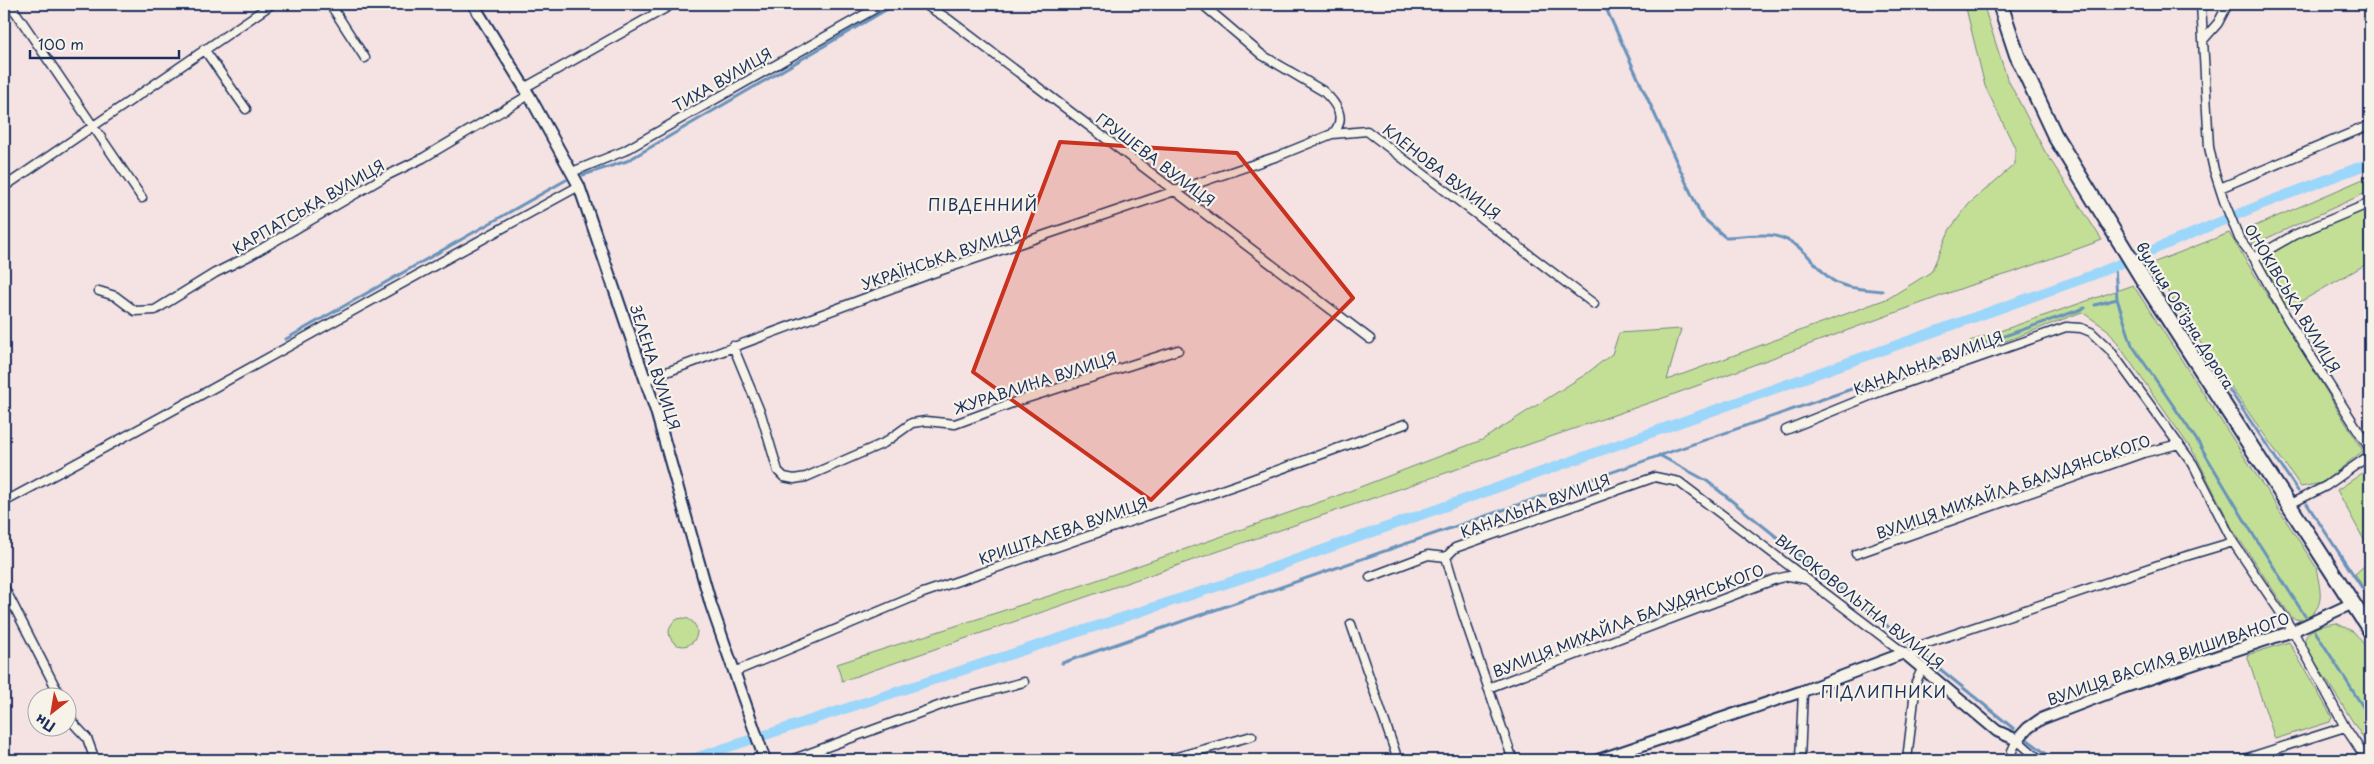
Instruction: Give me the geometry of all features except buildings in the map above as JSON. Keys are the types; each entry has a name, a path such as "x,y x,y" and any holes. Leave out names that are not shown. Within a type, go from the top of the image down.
{"highway":[{"name":"вулиця Обʼїзна Дорога","path":"2000,4 2017,55 2054,136 2288,505 2370,630"}],"street":[{"path":"10,4 142,198"},
{"path":"4,187 92,125 272,4"},
{"path":"330,4 365,58"},
{"name":"ЗЕЛЕНА ВУЛИЦЯ","path":"473,4 526,91 579,186 645,380 670,458 711,605 764,759"},
{"name":"КАРПАТСЬКА ВУЛИЦЯ","path":"99,291 115,296 134,311 155,310 215,273 251,256 386,176 423,158 526,91 673,4"},
{"name":"ТИХА ВУЛИЦЯ","path":"572,172 624,151 883,4"},
{"name":"ГРУШЕВА ВУЛИЦЯ","path":"924,4 948,19 1370,338"},
{"path":"1202,4 1262,55 1330,97 1339,111 1340,121 1337,129 1332,134"},
{"name":"ОНОКІВСЬКА ВУЛИЦЯ","path":"2201,4 2209,147 2224,201 2239,238 2254,258 2288,320 2370,449"},
{"path":"2204,40 2218,23 2226,6 2215,4"},
{"path":"204,49 246,109"},
{"path":"2220,188 2370,125"},
{"name":"КЛЕНОВА ВУЛИЦЯ","path":"1332,134 1367,131 1594,304"},
{"name":"УКРАЇНСЬКА ВУЛИЦЯ","path":"645,380 930,274 1278,156 1332,134"},
{"path":"4,502 202,396 579,186"},
{"path":"2254,258 2294,236 2370,203"},
{"name":"КАНАЛЬНА ВУЛИЦЯ","path":"1786,430 1877,393 2066,327 2081,328 2091,332 2110,350 2179,444"},
{"name":"ЖУРАВЛИНА ВУЛИЦЯ","path":"733,346 761,414 778,472 784,477 794,479 818,473 884,443 912,423 926,421 955,424 1015,402 1178,350"},
{"name":"КРИШТАЛЕВА ВУЛИЦЯ","path":"734,672 923,593 1242,483 1405,424"},
{"path":"2179,444 2194,464 2232,542 2293,631 2345,727 2367,760"},
{"name":"ВУЛИЦЯ МИХАЙЛА БАЛУДЯНСЬКОГО","path":"1856,554 2143,453 2179,444"},
{"path":"2288,505 2326,486 2370,455"},
{"name":"КАНАЛЬНА ВУЛИЦЯ","path":"1446,557 1455,548 1655,477"},
{"name":"ВИСОКОВОЛЬТНА ВУЛИЦЯ","path":"1655,477 1679,482 1907,655 1997,731 2017,740 2040,760"},
{"path":"1598,760 1907,655 1922,646 2173,560 2232,542"},
{"path":"1370,577 1428,555 1446,557 1513,760"},
{"name":"ВУЛИЦЯ МИХАЙЛА БАЛУДЯНСЬКОГО","path":"1488,688 1776,579 1789,576 1807,579"},
{"path":"4,587 55,686"},
{"name":"ВУЛИЦЯ ВАСИЛЯ ВИШИВАНОГО","path":"2017,740 2028,728 2041,719 2122,688 2293,631 2353,603"},
{"path":"1351,624 1398,760"},
{"path":"1907,760 1916,682 1922,667"},
{"path":"791,760 952,701 1024,682"},
{"path":"1800,760 1803,691"},
{"path":"2241,760 2345,727"},
{"path":"78,728 87,738 95,760"},
{"path":"1166,760 1252,736"},
{"path":"2011,760 2012,751 2017,740"}],"highlighted area":[{"path":"1060,142 1237,153 1353,298 1151,500 973,372"}],"green space":[{"path":"1965,4 1983,4 2007,78 2044,150 2102,240 2011,273 1968,286 1669,396 842,681 837,664 1077,587 1334,497 1482,440 1586,374 1612,354 1619,333 1681,329 1667,380 1889,298 1931,272 1950,229 1969,204 2015,164 2015,148 1985,86"},
{"path":"2370,176 2370,191 2252,245 2246,230"},
{"path":"2370,203 2370,262 2284,311 2254,258 2294,235"},
{"path":"2229,233 2363,451 2322,483 2301,487 2211,359 2150,264"},
{"path":"2133,285 2316,567 2320,591 2319,603 2311,615 2304,621 2292,618 2233,530 2196,456 2108,330 2082,312 1998,344 1966,349 1971,341"},
{"path":"2370,468 2370,551 2337,490"},
{"path":"2370,561 2370,598 2355,574"},
{"path":"683,618 693,622 697,632 693,642 683,646 673,642 669,632 673,622"},
{"path":"2336,623 2354,632 2370,652 2370,749 2304,644 2305,638 2315,628"},
{"path":"2289,642 2332,717 2330,722 2275,739 2247,655"}],"waterway":[{"path":"583,175 627,161 896,4"},
{"path":"1604,4 1702,217 1725,237 1764,235 1784,239 1798,247 1827,276 1839,284 1853,288 1882,291"},
{"path":"689,760 1261,572 2093,275 2265,203 2370,163"},
{"path":"286,339 566,180"},
{"path":"2115,266 2117,299 2132,345 2198,442 2254,536 2305,616"},
{"path":"2095,305 2117,299"},
{"path":"1062,663 2085,308"},
{"path":"2222,379 2298,491"},
{"path":"1659,455 1707,481 1911,645"},
{"path":"2307,504 2370,600"},
{"path":"2315,631 2370,718"},
{"path":"1924,656 2014,729"},
{"path":"2028,740 2054,760"},
{"path":"709,754 710,760"}],"district":[{"name":"ПІВДЕННИЙ","path":"983,204"},
{"name":"ПІДЛИПНИКИ","path":"1884,691"}]}
